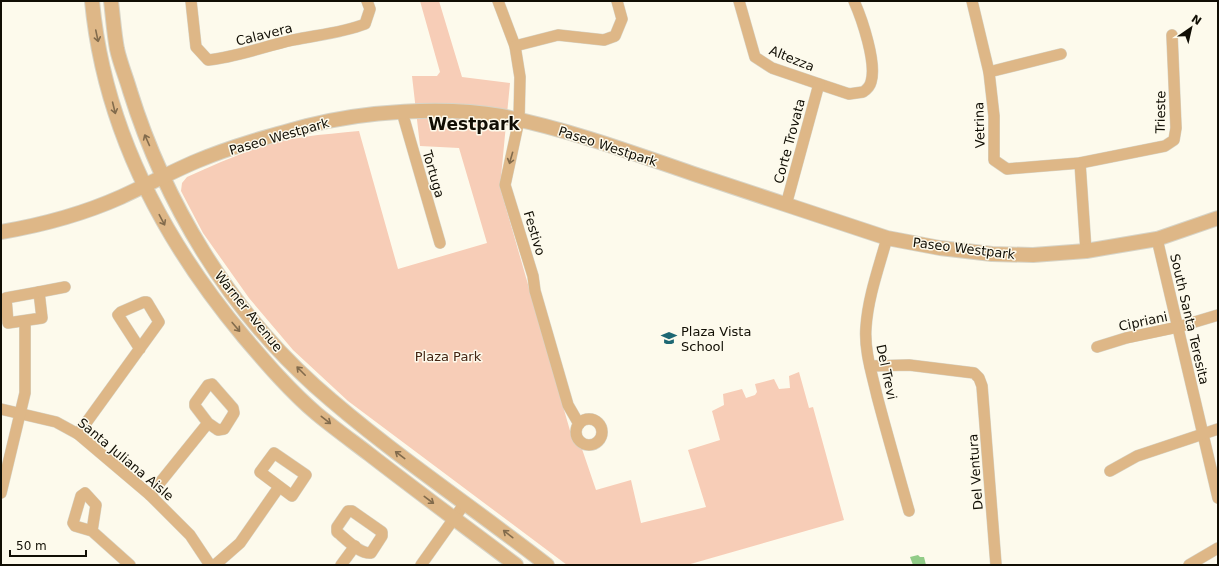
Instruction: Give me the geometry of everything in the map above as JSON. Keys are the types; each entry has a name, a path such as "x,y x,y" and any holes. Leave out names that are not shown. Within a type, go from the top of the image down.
{"street":[{"name":"Warner Avenue","path":"92,1 94,24 116,115 143,186 171,238 212,298 273,372 317,414 516,565"},
{"name":"Warner Avenue","path":"110,1 117,50 139,122 163,176 202,252 265,335 314,384 358,422 547,565"},
{"name":"Calavera","path":"191,1 196,47 208,60 221,59 292,40 353,29 365,24 370,9 367,1"},
{"name":"Festivo","path":"498,1 515,46 520,77 520,120 507,170 505,185 533,276 535,291 568,405 579,424"},
{"path":"515,46 558,35 604,40 615,36 622,19 617,1"},
{"name":"Altezza","path":"738,1 755,57 772,68 849,94 863,92 871,83 872,68 869,50 854,1"},
{"name":"Vetrina","path":"972,1 989,72 994,116 994,160 1007,170 1080,164"},
{"name":"Trieste","path":"1080,164 1165,146 1174,140 1176,128 1172,35"},
{"path":"989,72 1061,54"},
{"name":"Corte Trovata","path":"786,205 819,84"},
{"name":"Paseo Westpark","path":"1,232 60,219 119,198 163,176 254,140 311,125 349,118 402,112 458,112 520,120 561,130 887,238 940,248 992,254 1033,256 1086,250 1157,239 1218,218"},
{"name":"Tortuga","path":"402,112 440,243"},
{"path":"1080,164 1086,250"},
{"name":"Del Trevi","path":"887,238 870,302 866,326 870,366 909,510"},
{"name":"South Santa Teresita","path":"1157,239 1218,498"},
{"path":"39,292 42,318 25,322 8,323 6,298 65,287"},
{"name":"Cipriani","path":"1097,347 1126,338 1178,327 1218,315"},
{"path":"1,493 25,393 25,322"},
{"path":"78,434 140,349"},
{"name":"Del Ventura","path":"870,366 916,366 974,373 979,378 982,386 996,565"},
{"name":"Santa Juliana Aisle","path":"1,409 56,422 78,434 150,495 190,535 210,565"},
{"path":"150,495 208,423"},
{"path":"1110,471 1137,456 1218,429"},
{"path":"215,565 240,542 279,487"},
{"path":"421,565 465,503"},
{"path":"92,531 130,565"},
{"path":"341,565 355,546"},
{"path":"1189,565 1218,548"}],"green space":[{"name":"Plaza Park","path":"420,1 439,1 462,77 510,83 500,187 573,441 582,449 596,490 631,480 641,523 706,507 688,450 720,440 712,411 724,405 723,394 742,389 746,398 755,395 757,392 755,384 774,379 779,389 790,388 789,376 799,372 809,408 813,407 844,520 687,565 567,565 348,401 293,350 249,298 203,233 181,191 182,183 187,177 229,158 274,143 318,135 359,131 398,269 487,243 459,148 420,146 412,76 437,76 440,72"}],"shaded area":[{"path":"918,555 920,557 924,557 926,565 913,565 910,557"}],"place":[{"name":"Plaza Vista School","path":"669,338"}],"district":[{"name":"Westpark","path":"474,124"}]}
